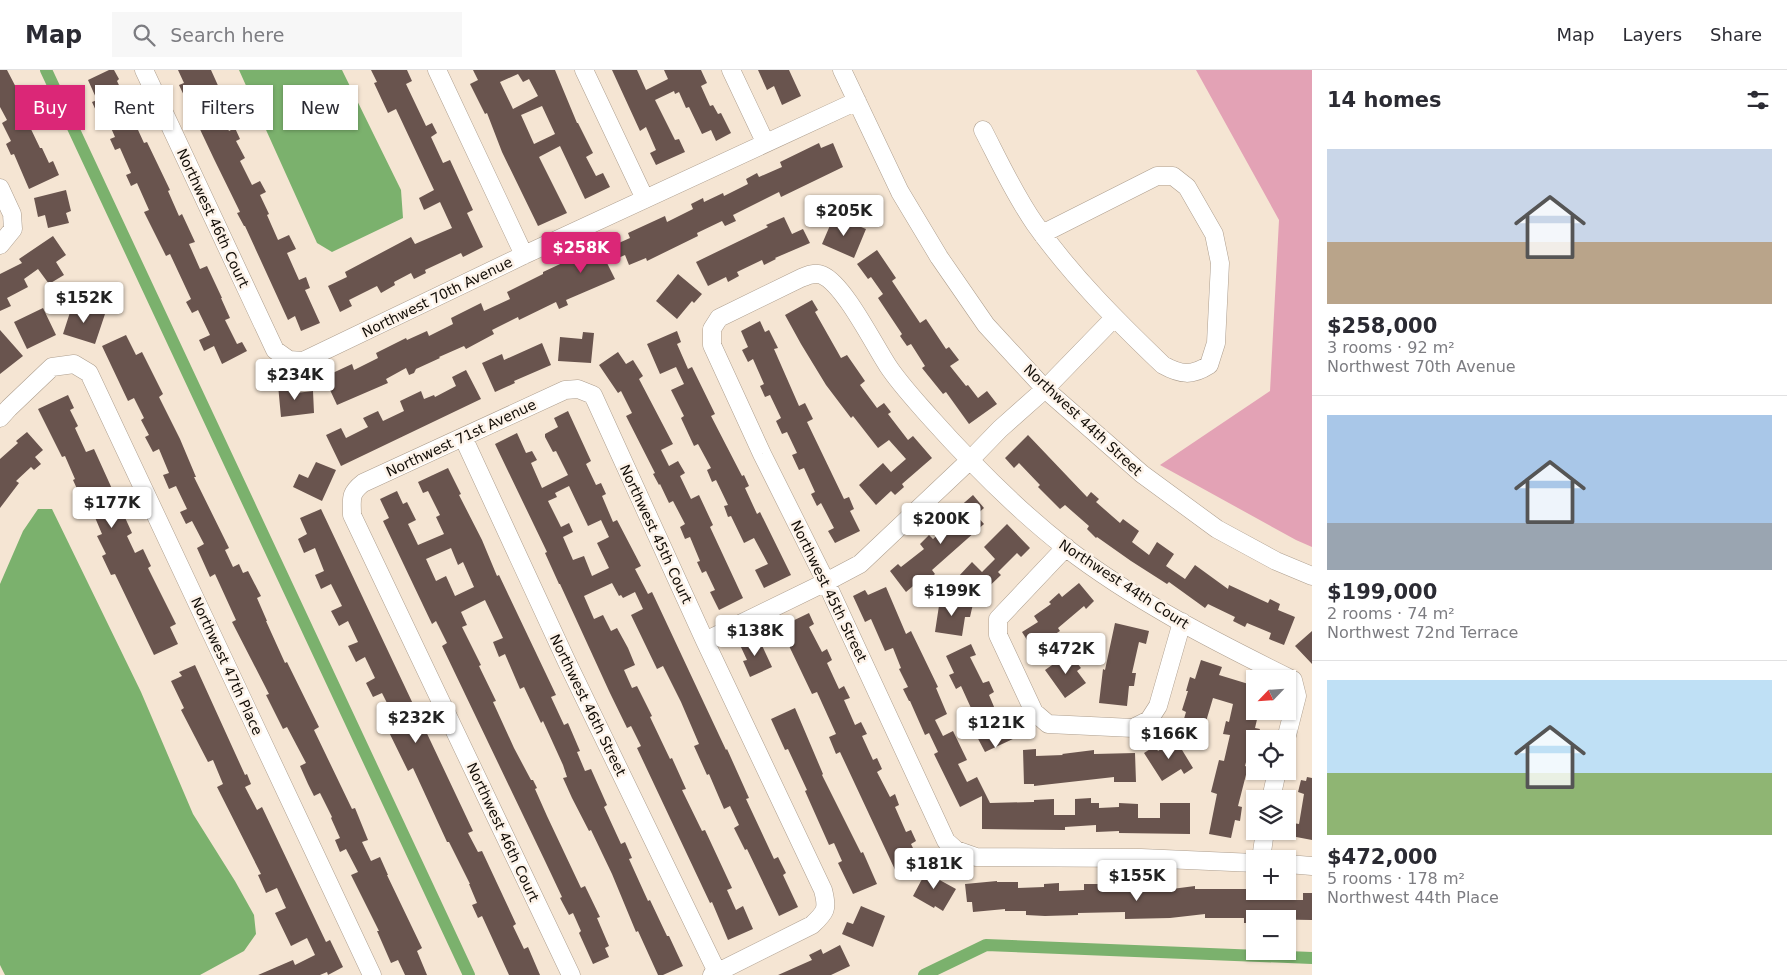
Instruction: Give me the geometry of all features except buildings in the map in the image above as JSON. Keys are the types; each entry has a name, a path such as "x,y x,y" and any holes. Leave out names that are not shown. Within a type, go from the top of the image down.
{"street":[{"name":"Northwest 46th Court","path":"144,70 275,350 289,360"},
{"path":"437,70 524,255"},
{"path":"584,70 645,199"},
{"path":"731,70 765,142"},
{"name":"Northwest 44th Street","path":"842,70 900,192 939,257 986,325 1045,389 1142,474 1217,529 1276,561 1312,576"},
{"name":"Northwest 70th Avenue","path":"289,360 302,361 765,142 857,101"},
{"path":"983,130 1018,198 1042,234 1114,318 1163,366 1183,373 1198,372 1209,365 1216,343 1220,263 1214,234 1187,187 1173,176 1157,176 1042,234"},
{"path":"0,188 12,214 13,229 0,244"},
{"name":"Northwest 45th Street","path":"823,275 813,273 719,318 712,329 712,344 762,454 826,582 946,841 956,850 976,857 1141,858 1246,863"},
{"name":"Northwest 44th Court","path":"823,275 839,288 888,367 908,392 969,461 1034,521 1066,548 1148,603 1203,635 1293,680 1297,696 1288,730"},
{"path":"705,641 860,564 969,461 1000,429 1045,389 1114,318"},
{"name":"Northwest 47th Place","path":"0,418 52,366 74,364 89,373 372,975"},
{"name":"Northwest 71st Avenue","path":"352,498 354,490 364,483 565,390 578,389"},
{"name":"Northwest 45th Court","path":"578,389 593,395 705,641 819,882 827,905 822,916 812,925 714,974"},
{"name":"Northwest 46th Street","path":"463,437 714,974"},
{"name":"Northwest 46th Court","path":"352,498 352,515 572,975"},
{"path":"1066,548 998,619 998,635 1034,712 1048,724 1133,728 1149,720 1158,706 1182,622"},
{"path":"1296,865 1312,866"}],"shaded area":[{"path":"239,70 342,70 349,85 283,85 283,130 358,130 358,103 401,190 403,218 332,252 317,243 266,130 273,130 273,85 246,85"},
{"path":"1196,70 1312,70 1312,547 1160,465 1270,391 1279,220"},
{"path":"38,509 52,509 141,692 193,814 254,915 256,934 244,951 200,975 5,975 0,965 0,584 23,531"}],"waterway":[{"path":"46,70 469,975"},
{"path":"924,975 986,945 1312,958"}]}
